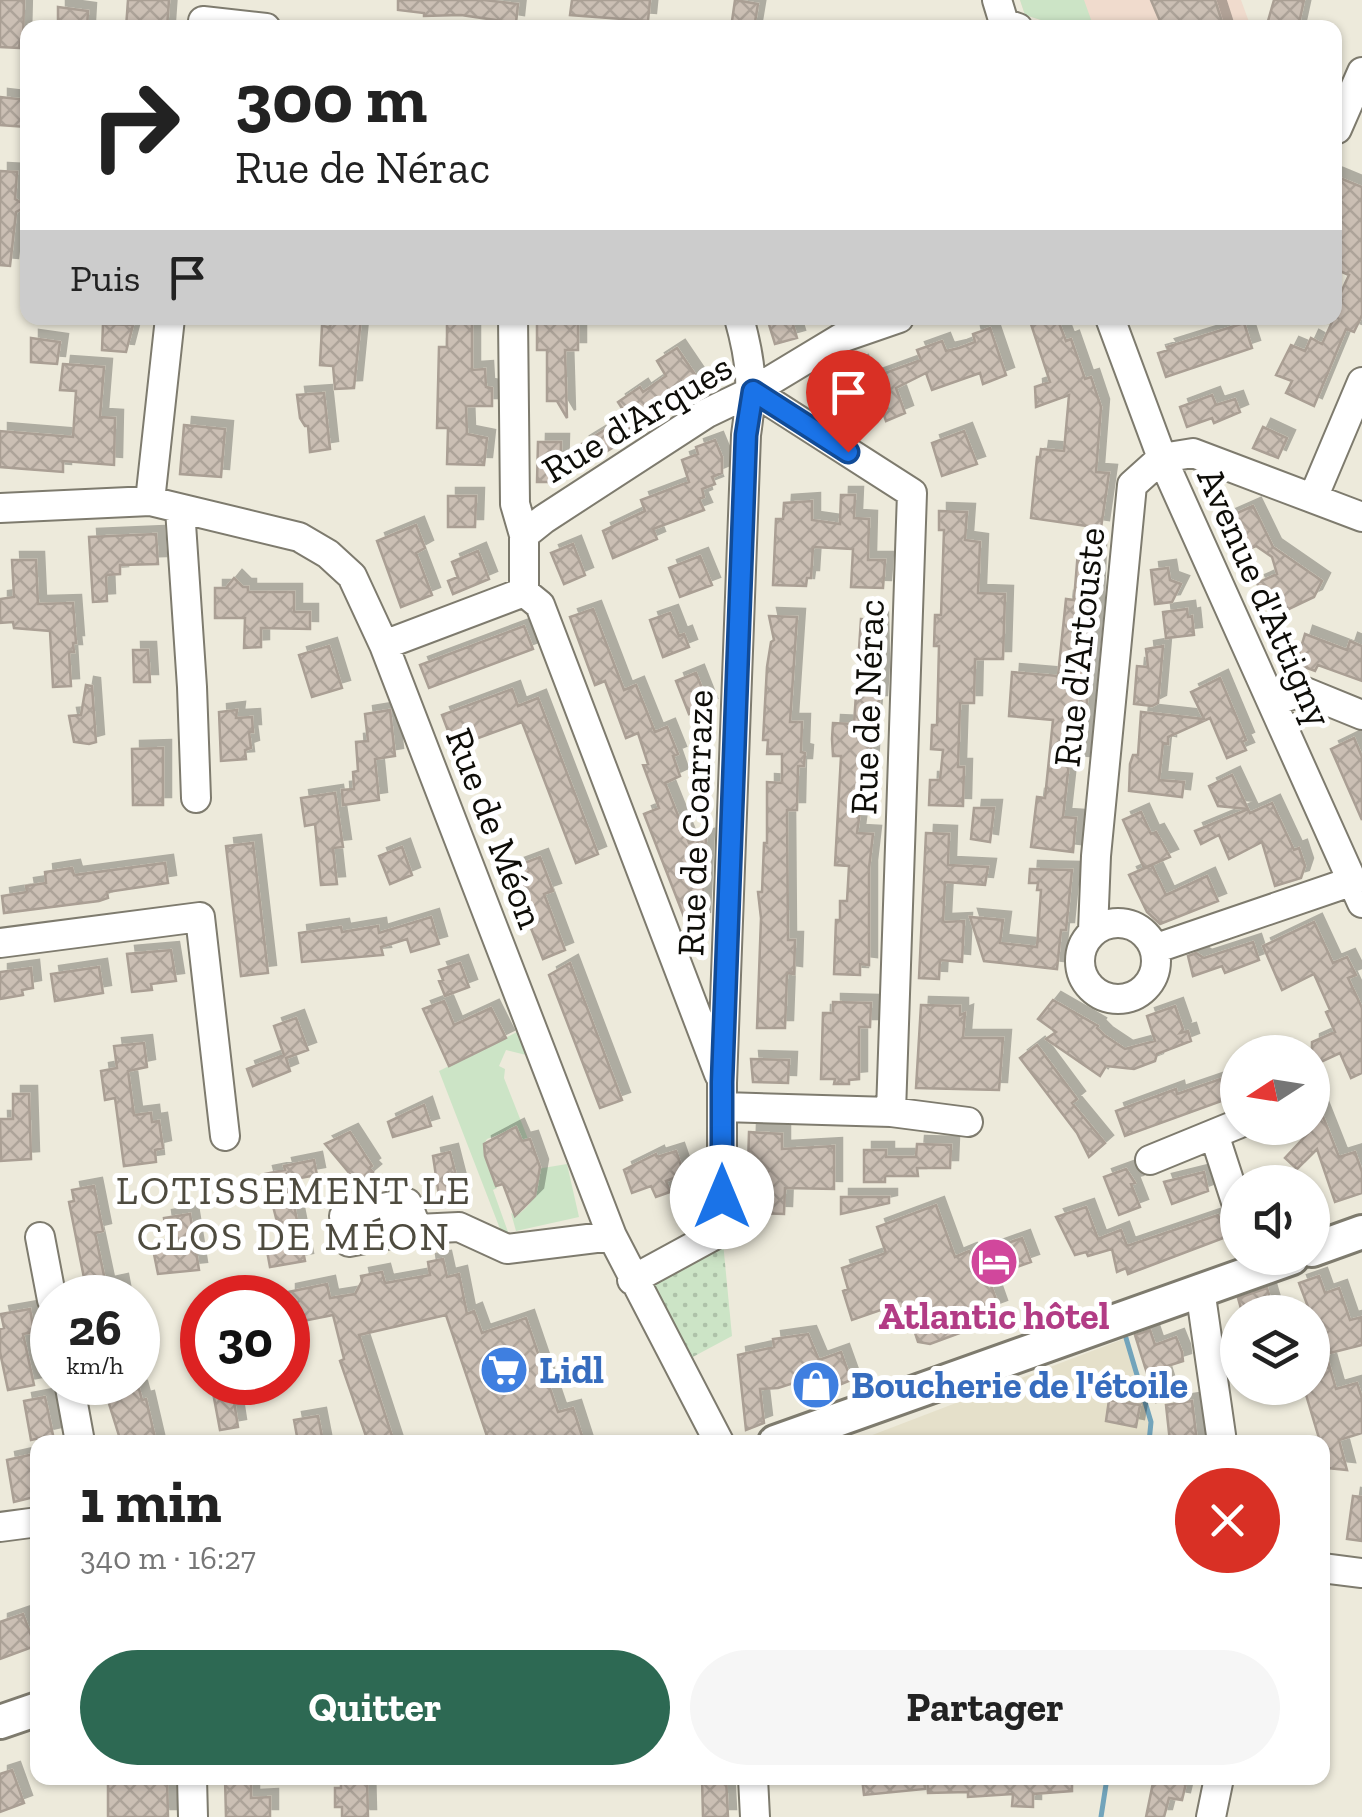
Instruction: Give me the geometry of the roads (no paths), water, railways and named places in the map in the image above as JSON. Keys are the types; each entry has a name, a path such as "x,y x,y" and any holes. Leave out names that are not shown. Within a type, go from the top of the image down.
{"main road":[{"path":"1330,1244 1362,1232"},
{"path":"794,1435 1231,1275"},
{"path":"0,1722 30,1712"}],"street":[{"path":"1344,131 1362,72"},
{"path":"150,501 169,325"},
{"path":"513,325 515,504 524,535 524,592 540,606 722,1095 968,1122"},
{"name":"Rue de Coarraze","path":"632,1280 722,1231 722,1095 746,435 753,391 740,325"},
{"name":"Rue d'Arques","path":"524,535 706,414 753,391 840,338 878,325"},
{"name":"Avenue d'Attigny","path":"1113,325 1162,458 1357,892"},
{"path":"1313,498 1362,382"},
{"name":"Rue de Nérac","path":"753,391 912,493 890,1112"},
{"path":"1162,458 1193,452 1362,517"},
{"name":"Rue d'Artouste","path":"1096,856 1126,923 1148,937 1154,949 1154,974 1138,993 1114,999 1102,996 1084,978 1080,966 1085,941 1094,932 1096,856 1132,484 1162,458"},
{"name":"Rue de Méon","path":"0,508 150,501 299,537 328,554 352,576 384,645 612,1236 715,1435"},
{"path":"180,508 196,798"},
{"path":"384,645 524,592"},
{"path":"1272,702 1303,691 1362,715"},
{"path":"1154,949 1357,892"},
{"path":"0,943 200,916 225,1136"},
{"path":"1094,932 1103,926 1126,923"},
{"path":"1150,1160 1220,1131"},
{"path":"417,1229 459,1227 507,1248 612,1236"},
{"path":"40,1236 47,1275"},
{"path":"1200,1289 1221,1435"},
{"path":"73,1405 79,1435"},
{"path":"0,1527 30,1523"},
{"path":"1330,1569 1362,1573"},
{"path":"192,1785 193,1817"},
{"path":"753,1785 755,1817"},
{"path":"1211,1817 1218,1785"}],"waterway":[{"path":"1126,1338 1151,1422 1150,1435"},
{"path":"1101,1817 1106,1785"}],"place":[{"name":"Atlantic hôtel","path":"994,1262"},
{"name":"Lidl","path":"504,1370"},
{"name":"Boucherie de l'étoile","path":"816,1385"}],"district":[{"name":"LOTISSEMENT LE CLOS DE MÉON","path":"294,1213"}]}
